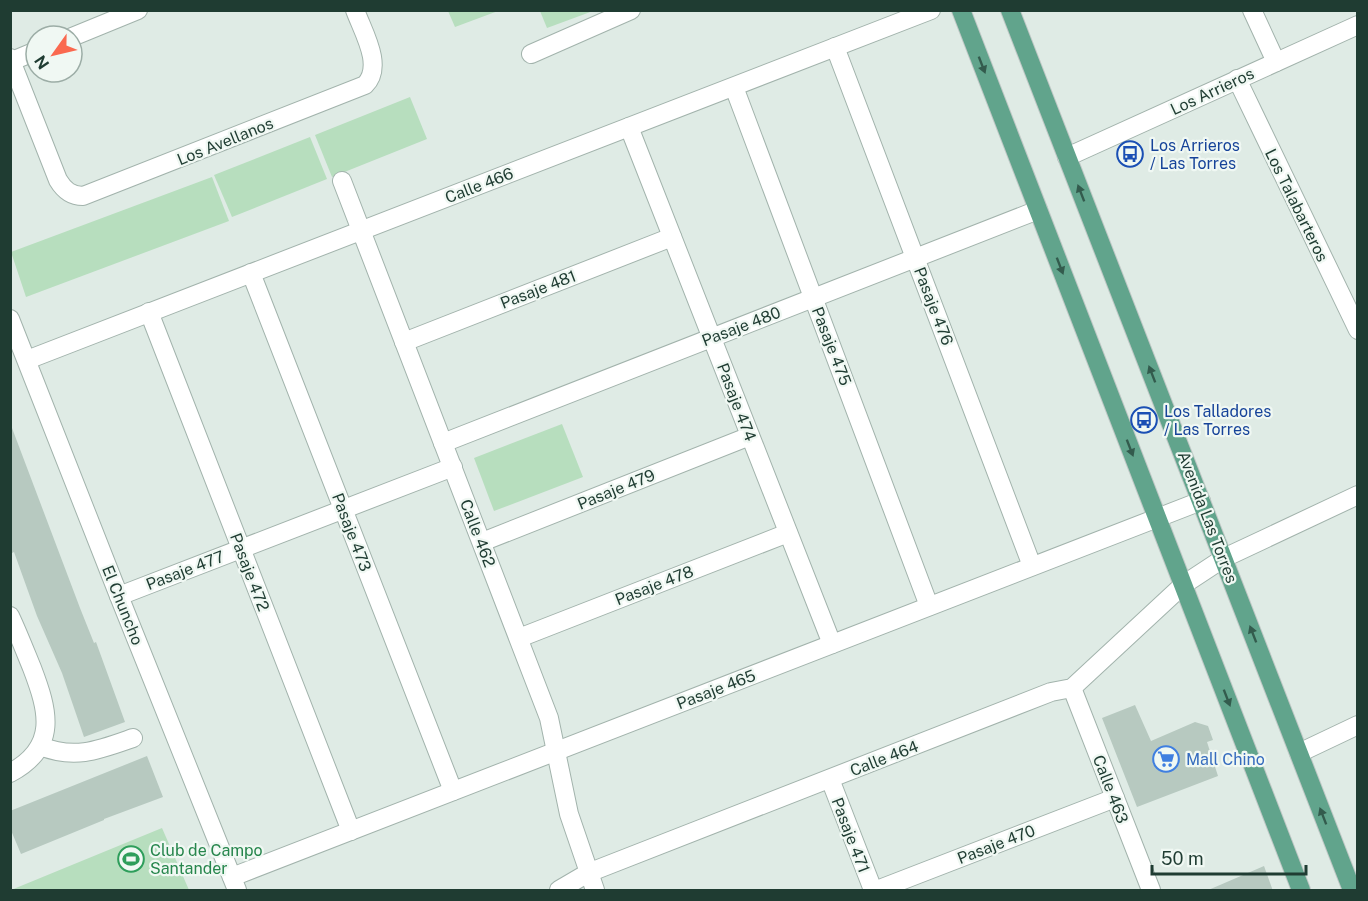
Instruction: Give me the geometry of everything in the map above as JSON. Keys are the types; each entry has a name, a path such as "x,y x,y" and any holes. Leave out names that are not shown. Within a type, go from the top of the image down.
{"main road":[{"path":"960,10 1301,891"},
{"name":"Avenida Las Torres","path":"1010,10 1352,891"}],"street":[{"path":"84,32 138,10"},
{"name":"Los Avellanos","path":"11,60 58,180 65,190 77,196 89,194 365,85 373,74 374,63 355,10"},
{"path":"531,54 632,10"},
{"name":"Calle 466","path":"27,360 931,10"},
{"path":"1252,10 1276,62"},
{"name":"Los Arrieros","path":"1067,157 1358,25"},
{"name":"Pasaje 476","path":"835,47 1032,566"},
{"name":"Los Talabarteros","path":"1237,79 1358,330"},
{"name":"Pasaje 475","path":"734,87 929,606"},
{"name":"Pasaje 474","path":"629,127 832,644"},
{"name":"Calle 462","path":"342,180 549,717 569,814 592,882"},
{"name":"Pasaje 480","path":"443,443 1038,210"},
{"name":"Pasaje 481","path":"404,342 672,237"},
{"name":"Pasaje 473","path":"251,273 453,791"},
{"name":"Pasaje 472","path":"149,312 351,831"},
{"name":"El Chuncho","path":"10,319 234,884"},
{"name":"Pasaje 479","path":"482,542 750,436"},
{"name":"Pasaje 477","path":"119,596 453,467"},
{"name":"Calle 464","path":"559,891 592,882 830,779 1052,692 1072,688 1183,585 1224,558 1358,495"},
{"name":"Pasaje 465","path":"234,884 351,831 1201,501"},
{"name":"Pasaje 478","path":"519,638 789,533"},
{"path":"10,616 44,698 46,710 44,735 39,746 27,762 10,773"},
{"name":"Calle 463","path":"1072,688 1151,891"},
{"path":"1299,753 1358,725"},
{"path":"39,746 59,752 80,754 133,738"},
{"name":"Pasaje 471","path":"830,779 875,891"},
{"name":"Pasaje 470","path":"875,891 1115,798"}],"green space":[{"path":"448,11 498,11 455,27"},
{"path":"540,11 593,11 547,28"},
{"path":"410,97 427,139 332,177 315,135"},
{"path":"310,137 327,179 232,217 214,175"},
{"path":"212,177 229,221 26,297 11,252"},
{"path":"562,424 583,477 494,511 474,458"},
{"name":"Club de Campo Santander","path":"162,828 189,890 11,890"}],"building":[{"path":"12,428 125,722 84,737 62,673 37,616 14,552 10,554 10,429"},
{"name":"Mall Chino","path":"1135,705 1151,741 1195,722 1208,726 1213,740 1207,742 1218,776 1137,807 1102,718"},
{"path":"147,756 163,797 21,854 10,828 10,811"},
{"path":"1264,866 1273,891 1206,891"}],"place":[{"name":"Los Arrieros / Las Torres","path":"1130,154"},
{"name":"Los Talladores / Las Torres","path":"1144,420"},
{"name":"Mall Chino","path":"1166,759"},
{"name":"Club de Campo Santander","path":"131,859"}]}
